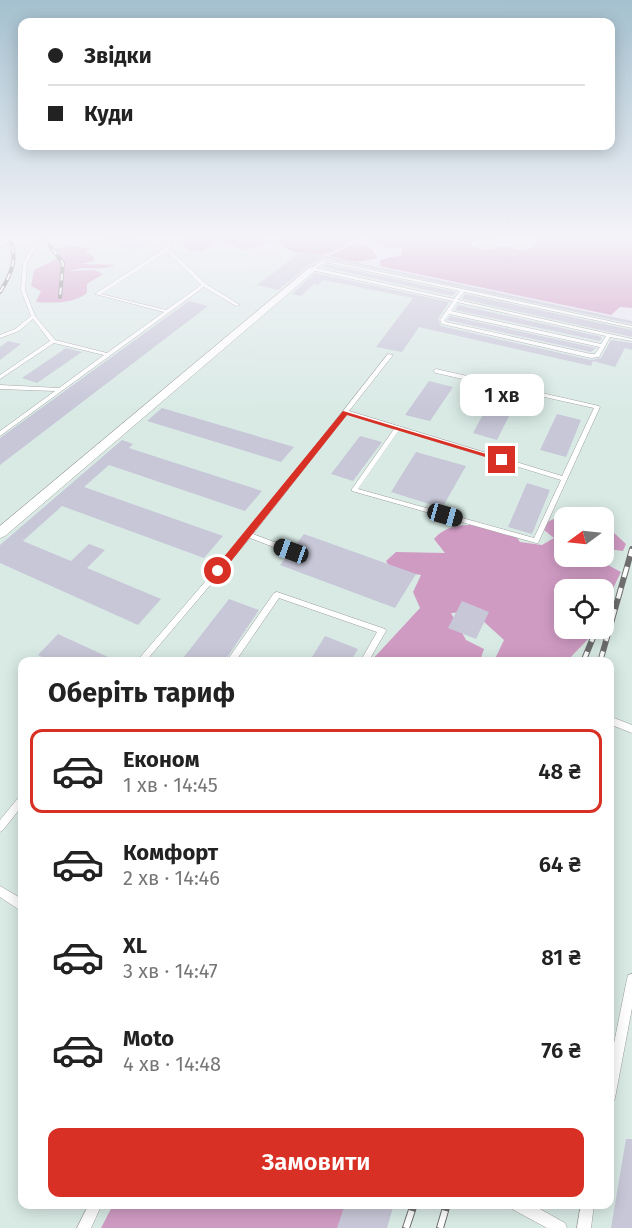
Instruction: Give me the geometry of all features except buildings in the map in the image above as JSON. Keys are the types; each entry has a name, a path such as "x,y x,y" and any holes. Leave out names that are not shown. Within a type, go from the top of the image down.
{"street":[{"path":"0,533 282,295"}],"lane":[{"path":"26,295 33,316 53,341 108,355"},
{"path":"102,295 168,312"},
{"path":"0,434 190,295"},
{"path":"221,295 237,305"},
{"path":"431,295 632,340"},
{"path":"460,295 442,320 444,323 594,356 609,335"},
{"path":"488,295 632,327"},
{"path":"448,312 603,346"},
{"path":"0,337 17,330 33,316"},
{"path":"0,377 53,341"},
{"path":"144,657 249,535 390,355"},
{"path":"398,428 354,490 536,541 597,407 436,371"},
{"path":"0,387 60,390"},
{"path":"345,412 564,479"},
{"path":"249,535 291,551"},
{"path":"234,657 277,595 382,631 367,657"},
{"path":"614,722 632,729"},
{"path":"0,827 18,805"},
{"path":"0,891 18,902"},
{"path":"614,1072 632,979"},
{"path":"84,1228 94,1209"},
{"path":"527,1209 560,1228"},
{"path":"584,1228 587,1209"}],"shaded area":[{"path":"0,295 510,295 632,321 632,1228 0,1228"},
{"path":"39,295 84,295 63,302 36,302"},
{"path":"518,295 632,295 632,308 620,307 611,315"},
{"path":"554,519 554,538 544,530 547,522"},
{"path":"462,525 483,526 514,533 520,542 542,545 554,538 554,567 612,567 621,572 614,586 614,579 554,579 554,639 588,639 571,657 496,657 504,640 482,620 482,611 451,613 466,640 484,649 481,657 375,657 420,608 413,592 421,575 392,570 386,561 396,552 445,553 434,539 442,532"},
{"path":"614,533 626,544 623,551 614,550"},
{"path":"111,1209 353,1209 351,1228 101,1228"}],"railway":[{"path":"601,657 632,549"},
{"path":"585,657 592,639"},
{"path":"406,1228 412,1209"},
{"path":"440,1228 446,1209"}],"route":[{"path":"218,571 345,412 502,460"}]}
